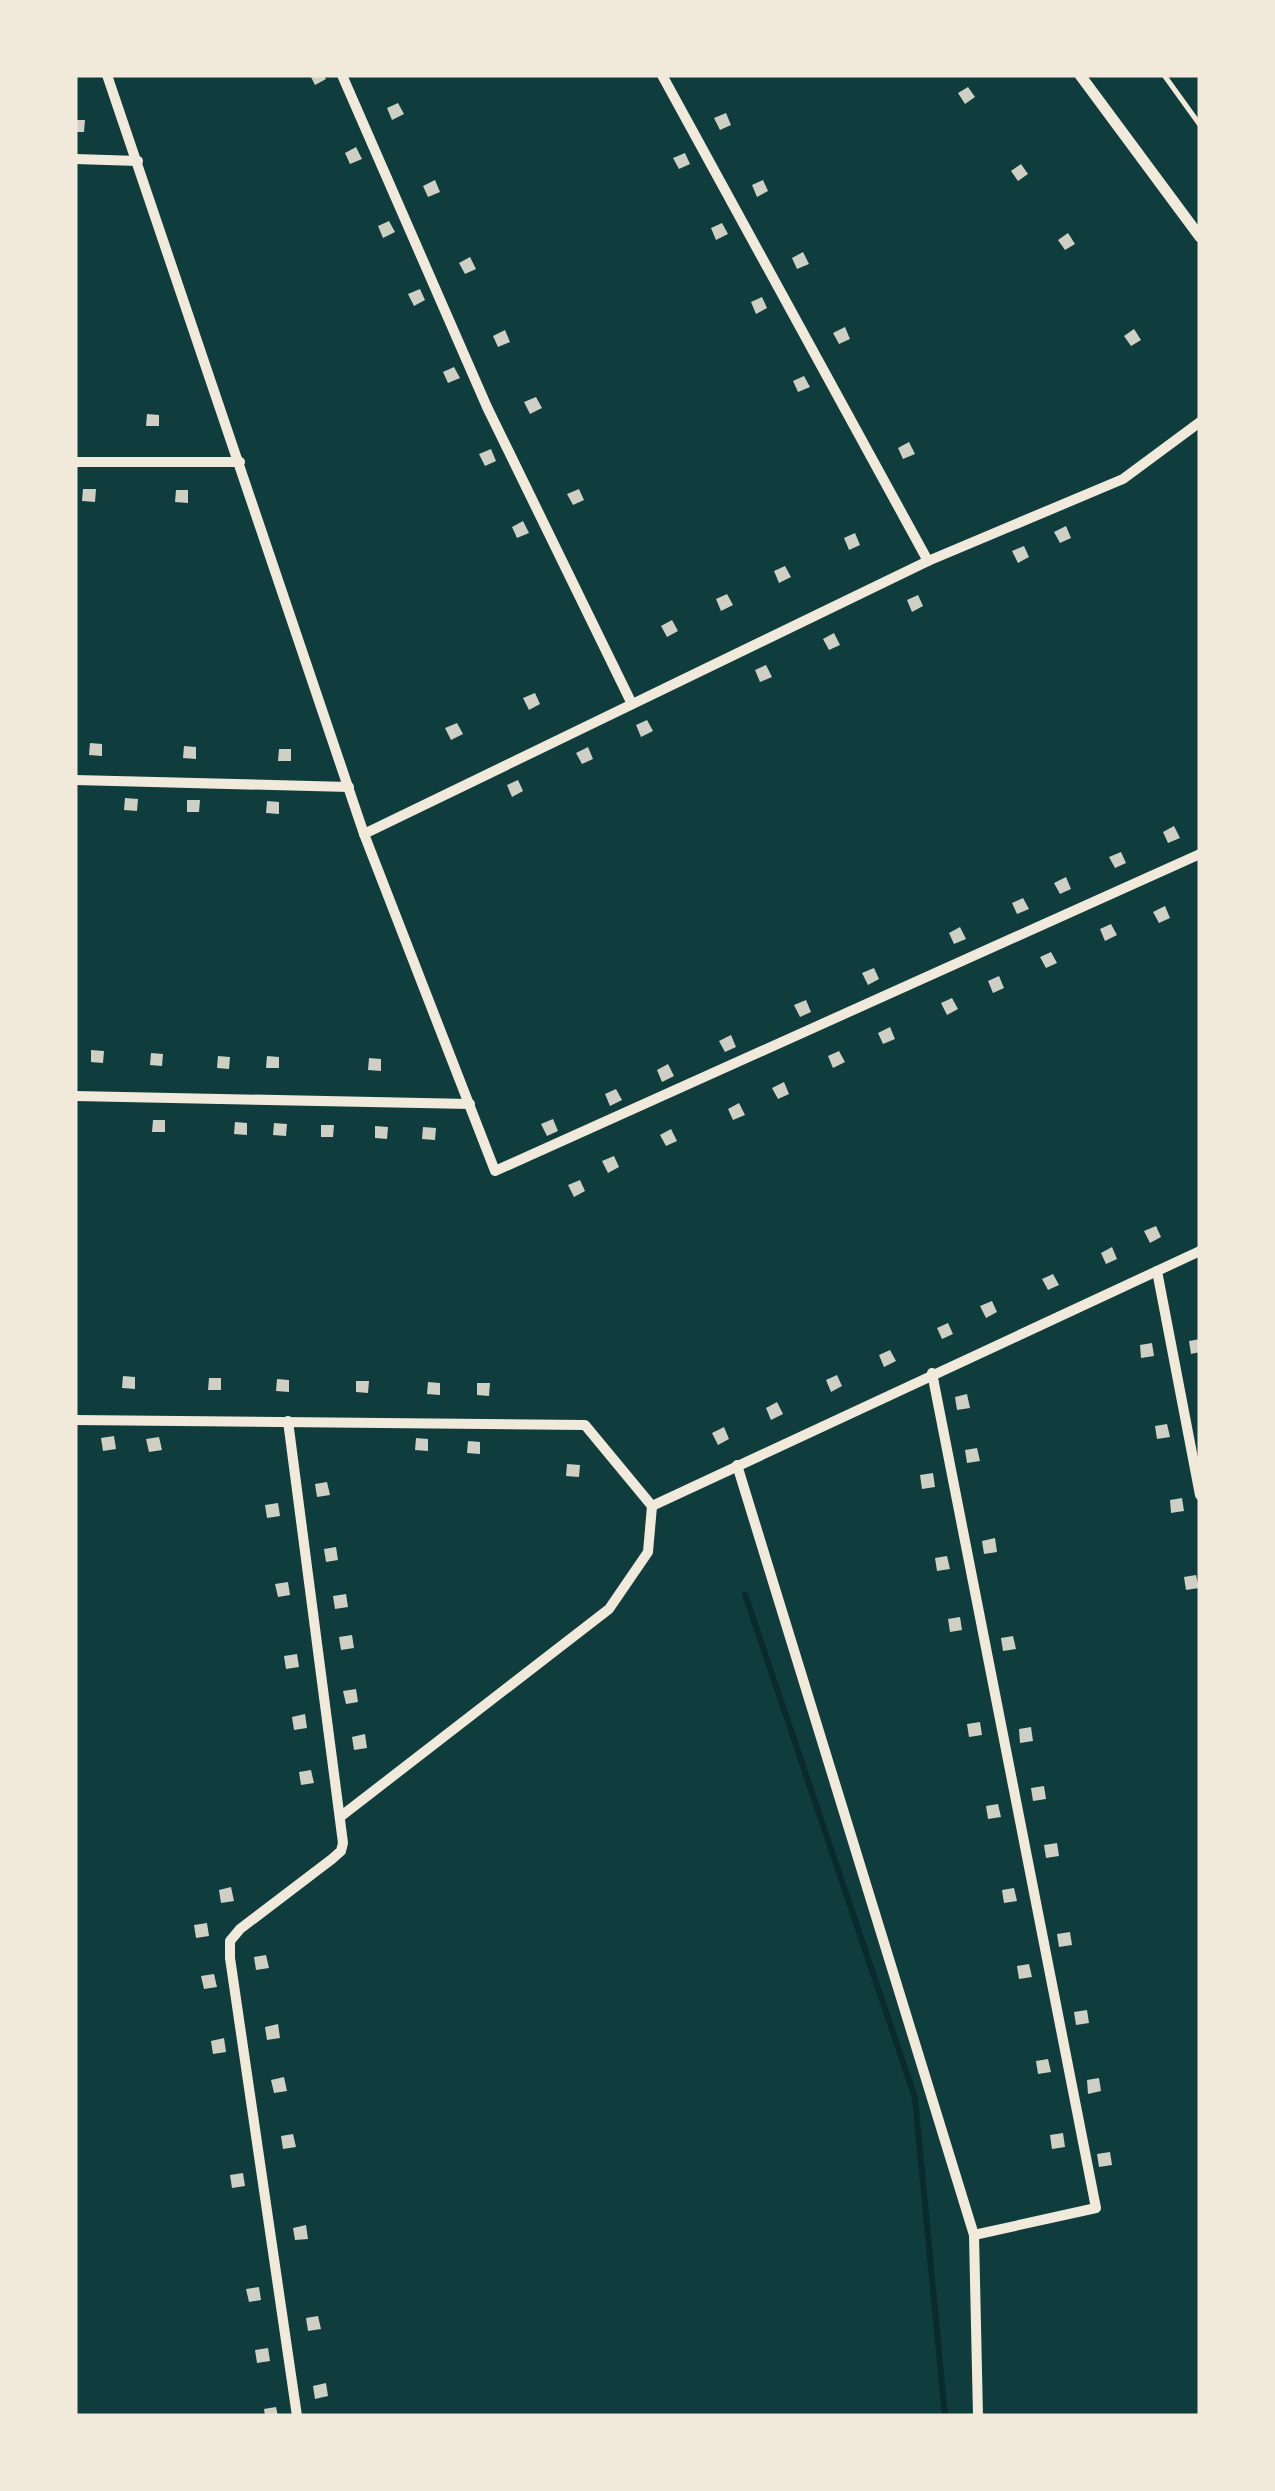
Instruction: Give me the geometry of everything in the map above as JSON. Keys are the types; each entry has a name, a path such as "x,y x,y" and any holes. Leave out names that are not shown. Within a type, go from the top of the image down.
{"street":[{"path":"107,75 364,834 495,1171 1200,854"},
{"path":"342,75 488,408 632,704"},
{"path":"662,75 928,561"},
{"path":"1080,75 1200,237"},
{"path":"75,159 138,161"},
{"path":"364,834 928,561 1124,479 1200,422"},
{"path":"75,462 240,462"},
{"path":"75,780 349,787"},
{"path":"75,1096 470,1104"},
{"path":"652,1506 1200,1251"},
{"path":"1157,1270 1200,1495"},
{"path":"932,1373 1096,2208 974,2235"},
{"path":"75,1420 584,1425 652,1506 648,1552 609,1609 340,1817"},
{"path":"288,1421 342,1851 230,1941 297,2416"},
{"path":"737,1466 974,2235 978,2416"}],"lane":[{"path":"1164,75 1200,125"}],"building":[{"path":"310,75 324,75 326,79 315,85"},
{"path":"968,87 975,97 965,104 958,93"},
{"path":"398,103 404,114 392,120 387,108"},
{"path":"726,113 731,125 720,130 714,118"},
{"path":"75,120 85,120 84,132 75,132"},
{"path":"356,147 362,159 350,164 345,153"},
{"path":"685,153 690,164 679,169 673,158"},
{"path":"1021,164 1028,174 1018,181 1011,171"},
{"path":"435,180 440,192 428,197 423,186"},
{"path":"763,180 768,191 757,197 752,185"},
{"path":"389,221 395,232 383,238 378,226"},
{"path":"722,223 728,234 716,240 711,228"},
{"path":"1068,233 1075,244 1065,250 1058,240"},
{"path":"803,252 809,264 797,269 792,258"},
{"path":"470,257 476,269 465,274 459,263"},
{"path":"420,289 425,300 414,306 408,294"},
{"path":"762,297 767,308 756,314 751,302"},
{"path":"845,327 850,339 839,344 833,333"},
{"path":"1134,329 1141,340 1131,346 1124,336"},
{"path":"505,330 510,342 498,347 493,336"},
{"path":"454,367 460,378 448,383 443,372"},
{"path":"804,376 810,387 798,392 793,381"},
{"path":"536,397 542,408 530,414 524,402"},
{"path":"147,414 159,415 159,426 146,426"},
{"path":"909,442 915,454 903,459 898,448"},
{"path":"491,449 496,461 485,466 479,454"},
{"path":"83,489 96,489 95,502 82,501"},
{"path":"579,489 584,500 573,505 567,494"},
{"path":"176,490 188,490 188,503 175,502"},
{"path":"523,521 529,533 517,538 512,527"},
{"path":"1066,526 1071,538 1060,543 1054,532"},
{"path":"855,533 860,545 849,550 844,538"},
{"path":"1024,546 1029,557 1018,563 1012,551"},
{"path":"785,566 791,577 779,583 774,571"},
{"path":"727,594 733,605 721,611 716,599"},
{"path":"918,595 923,606 912,612 907,600"},
{"path":"672,620 678,631 667,637 661,626"},
{"path":"834,633 840,645 829,650 823,639"},
{"path":"766,665 772,677 760,682 755,670"},
{"path":"535,693 540,704 529,710 523,698"},
{"path":"647,720 653,731 641,737 636,725"},
{"path":"457,723 463,734 451,740 445,728"},
{"path":"90,743 102,744 102,756 89,755"},
{"path":"184,746 196,747 196,759 183,758"},
{"path":"588,747 593,759 582,764 576,753"},
{"path":"279,749 291,749 291,761 278,761"},
{"path":"518,780 523,791 512,797 507,785"},
{"path":"125,798 138,799 137,811 124,810"},
{"path":"187,800 200,800 199,812 187,812"},
{"path":"267,801 279,802 279,814 266,813"},
{"path":"1174,826 1180,838 1168,843 1163,832"},
{"path":"1121,852 1126,863 1115,868 1109,857"},
{"path":"1066,877 1071,889 1060,894 1054,883"},
{"path":"1023,898 1029,909 1017,914 1012,903"},
{"path":"1165,906 1170,918 1159,923 1153,912"},
{"path":"1111,924 1117,935 1105,941 1100,929"},
{"path":"960,927 966,939 954,944 949,933"},
{"path":"1051,952 1057,963 1046,968 1040,957"},
{"path":"874,968 879,979 868,985 862,973"},
{"path":"999,976 1004,988 993,993 988,981"},
{"path":"952,998 958,1009 947,1015 941,1003"},
{"path":"806,1000 811,1012 800,1017 794,1005"},
{"path":"890,1027 895,1039 883,1044 878,1033"},
{"path":"731,1035 736,1047 725,1052 719,1041"},
{"path":"91,1050 104,1051 103,1063 91,1062"},
{"path":"839,1051 845,1062 833,1068 828,1056"},
{"path":"151,1053 163,1054 162,1066 150,1065"},
{"path":"218,1056 230,1057 229,1069 217,1068"},
{"path":"267,1056 279,1057 279,1068 266,1068"},
{"path":"369,1058 381,1059 381,1071 368,1070"},
{"path":"668,1064 674,1076 662,1082 657,1070"},
{"path":"784,1082 789,1094 778,1099 772,1088"},
{"path":"616,1089 622,1100 610,1106 605,1094"},
{"path":"739,1103 745,1115 733,1120 728,1109"},
{"path":"553,1119 558,1131 547,1136 541,1124"},
{"path":"153,1120 165,1120 165,1132 152,1132"},
{"path":"235,1122 247,1123 247,1135 234,1134"},
{"path":"274,1123 287,1124 286,1136 273,1135"},
{"path":"321,1125 334,1125 333,1137 321,1137"},
{"path":"375,1126 388,1127 387,1139 375,1138"},
{"path":"423,1127 436,1128 435,1140 422,1139"},
{"path":"671,1129 677,1141 666,1146 660,1135"},
{"path":"614,1156 619,1167 608,1173 602,1161"},
{"path":"580,1180 585,1191 574,1197 568,1185"},
{"path":"1156,1226 1161,1237 1150,1243 1144,1231"},
{"path":"1112,1247 1117,1259 1106,1264 1101,1253"},
{"path":"1053,1274 1059,1285 1048,1290 1042,1279"},
{"path":"992,1301 997,1312 986,1318 980,1306"},
{"path":"948,1323 953,1334 942,1339 937,1328"},
{"path":"1200,1339 1200,1352 1191,1354 1189,1341"},
{"path":"1152,1343 1154,1356 1141,1358 1140,1345"},
{"path":"890,1350 896,1361 884,1367 879,1355"},
{"path":"837,1375 842,1386 831,1392 826,1380"},
{"path":"123,1376 135,1377 135,1389 122,1388"},
{"path":"209,1378 221,1378 221,1390 208,1390"},
{"path":"277,1379 289,1380 289,1392 276,1391"},
{"path":"356,1381 369,1381 368,1393 356,1392"},
{"path":"428,1382 440,1383 440,1395 427,1394"},
{"path":"477,1383 490,1383 489,1396 477,1395"},
{"path":"967,1394 970,1408 957,1410 955,1397"},
{"path":"777,1402 783,1414 771,1420 766,1408"},
{"path":"1167,1424 1170,1437 1157,1439 1155,1426"},
{"path":"724,1427 729,1439 718,1445 712,1433"},
{"path":"114,1436 116,1449 103,1451 101,1438"},
{"path":"159,1437 162,1450 149,1452 146,1439"},
{"path":"416,1438 428,1439 428,1451 415,1450"},
{"path":"468,1441 480,1442 480,1454 467,1453"},
{"path":"977,1448 980,1461 967,1463 965,1450"},
{"path":"567,1464 580,1465 579,1477 566,1476"},
{"path":"933,1473 935,1487 922,1489 920,1475"},
{"path":"327,1482 330,1495 317,1497 315,1484"},
{"path":"1182,1498 1184,1511 1171,1513 1170,1500"},
{"path":"278,1503 280,1516 267,1518 265,1505"},
{"path":"995,1538 997,1552 984,1554 982,1541"},
{"path":"336,1547 338,1560 326,1562 324,1549"},
{"path":"947,1556 950,1569 937,1571 935,1558"},
{"path":"1196,1575 1199,1588 1186,1590 1184,1577"},
{"path":"288,1582 290,1595 278,1597 275,1584"},
{"path":"346,1594 348,1607 335,1609 333,1596"},
{"path":"960,1617 962,1630 950,1632 948,1619"},
{"path":"352,1635 354,1648 341,1650 339,1637"},
{"path":"1013,1636 1016,1649 1003,1651 1001,1638"},
{"path":"297,1654 299,1667 286,1669 284,1656"},
{"path":"356,1689 358,1702 346,1704 343,1691"},
{"path":"305,1714 307,1728 294,1730 292,1717"},
{"path":"980,1722 982,1735 969,1737 967,1724"},
{"path":"1031,1727 1033,1741 1020,1743 1019,1729"},
{"path":"365,1734 367,1748 354,1750 352,1737"},
{"path":"311,1770 314,1783 301,1785 299,1772"},
{"path":"1044,1786 1046,1799 1033,1801 1031,1788"},
{"path":"998,1804 1001,1817 988,1819 986,1806"},
{"path":"1057,1843 1059,1856 1046,1858 1044,1845"},
{"path":"231,1887 234,1901 221,1903 219,1890"},
{"path":"1014,1888 1017,1901 1004,1903 1002,1890"},
{"path":"207,1923 209,1936 196,1938 194,1925"},
{"path":"1070,1932 1072,1945 1059,1947 1057,1934"},
{"path":"266,1955 269,1968 256,1970 254,1957"},
{"path":"1029,1964 1032,1977 1019,1979 1017,1966"},
{"path":"214,1974 217,1987 204,1989 201,1976"},
{"path":"1087,2010 1089,2023 1076,2025 1074,2012"},
{"path":"278,2024 280,2038 267,2040 265,2027"},
{"path":"224,2038 226,2052 213,2054 211,2041"},
{"path":"1048,2059 1051,2072 1038,2074 1036,2061"},
{"path":"284,2077 287,2091 274,2093 271,2080"},
{"path":"1099,2078 1101,2091 1088,2094 1087,2080"},
{"path":"1063,2133 1065,2147 1052,2149 1050,2135"},
{"path":"293,2134 296,2147 283,2149 281,2136"},
{"path":"1110,2152 1112,2165 1099,2167 1097,2154"},
{"path":"243,2173 245,2186 232,2188 230,2175"},
{"path":"306,2225 308,2239 295,2240 293,2228"},
{"path":"259,2287 261,2300 249,2302 246,2289"},
{"path":"318,2316 321,2329 308,2331 306,2318"},
{"path":"268,2348 270,2361 257,2363 255,2350"},
{"path":"326,2383 328,2396 315,2399 313,2386"},
{"path":"276,2407 278,2416 265,2416 264,2409"}],"waterway":[{"path":"745,1594 915,2098 945,2416"}]}
